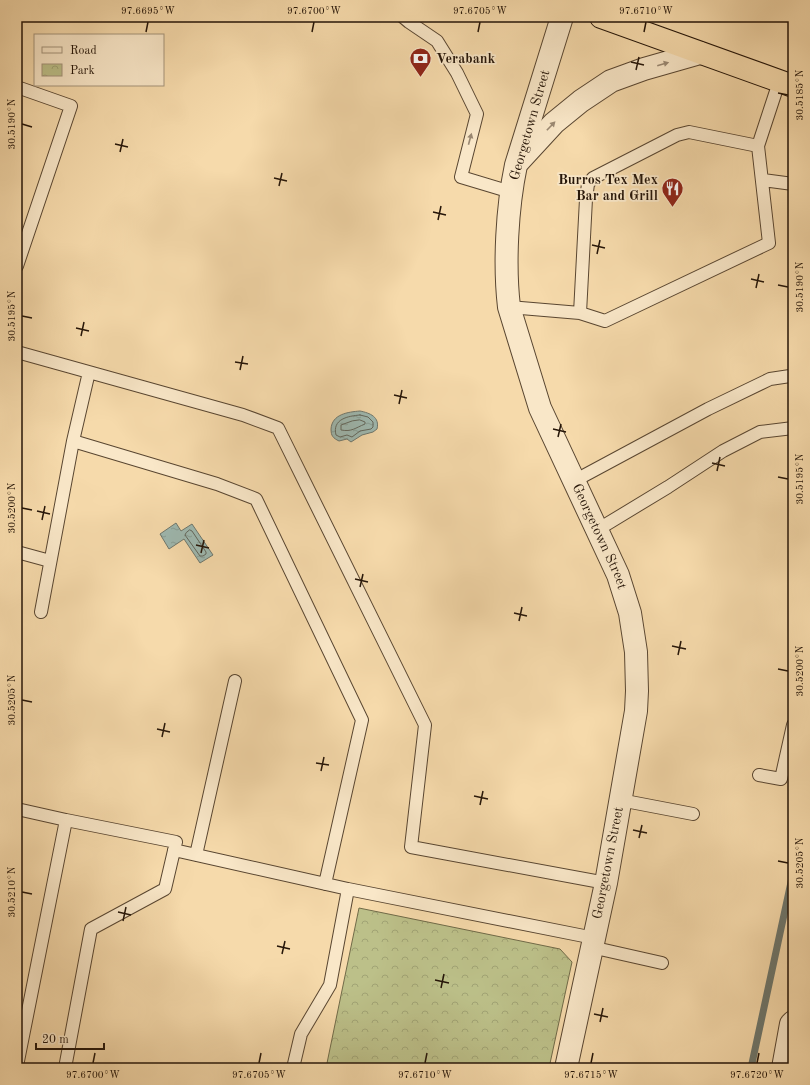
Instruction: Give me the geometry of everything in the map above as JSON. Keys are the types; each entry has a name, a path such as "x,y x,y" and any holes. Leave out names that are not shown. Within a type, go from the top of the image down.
{"highway":[{"path":"601,17 786,84"}],"street":[{"name":"Georgetown Street","path":"562,17 516,165 507,239 510,308 540,408 618,575 630,613 636,652 637,691 636,711 606,883 566,1068"},
{"path":"516,165 554,123 581,101 611,82 644,69 700,53"},
{"path":"783,1068 791,1024 793,1022"}],"lane":[{"path":"403,17 437,41 457,73 478,114 461,177 512,192"},
{"path":"510,308 580,313 605,321 769,243 758,146 786,84"},
{"path":"17,86 71,106 17,266"},
{"path":"580,313 586,199 588,184 593,178 677,135 689,132 758,146"},
{"path":"763,180 793,184"},
{"path":"17,352 243,415 278,428 425,726 411,847 606,883"},
{"path":"41,612 73,441 89,372"},
{"path":"574,481 714,405 770,379 793,376"},
{"path":"597,530 668,487 723,451 760,432 793,428"},
{"path":"73,441 216,484 256,499 362,720 325,884"},
{"path":"17,552 50,561"},
{"path":"196,855 235,681"},
{"path":"759,775 781,779 793,725"},
{"path":"620,800 693,814"},
{"path":"17,809 176,842 164,889 91,929 65,1068"},
{"path":"17,1066 66,820"},
{"path":"174,850 348,890 593,942 662,963"},
{"path":"293,1068 300,1034 330,985 348,890"}],"green space":[{"path":"359,908 560,949 572,962 549,1068 326,1068"}],"water":[{"path":"360,411 371,414 376,419 378,425 377,429 373,432 362,435 351,442 347,439 339,441 334,438 331,429 334,420 346,413"},
{"path":"176,523 181,531 192,524 213,555 200,563 184,539 169,549 160,534"}],"waterway":[{"path":"751,1068 793,873"}],"place":[{"name":"Verabank","path":"420,78"},
{"name":"Burros Tex Mex Bar and Grill","path":"673,208"}]}
